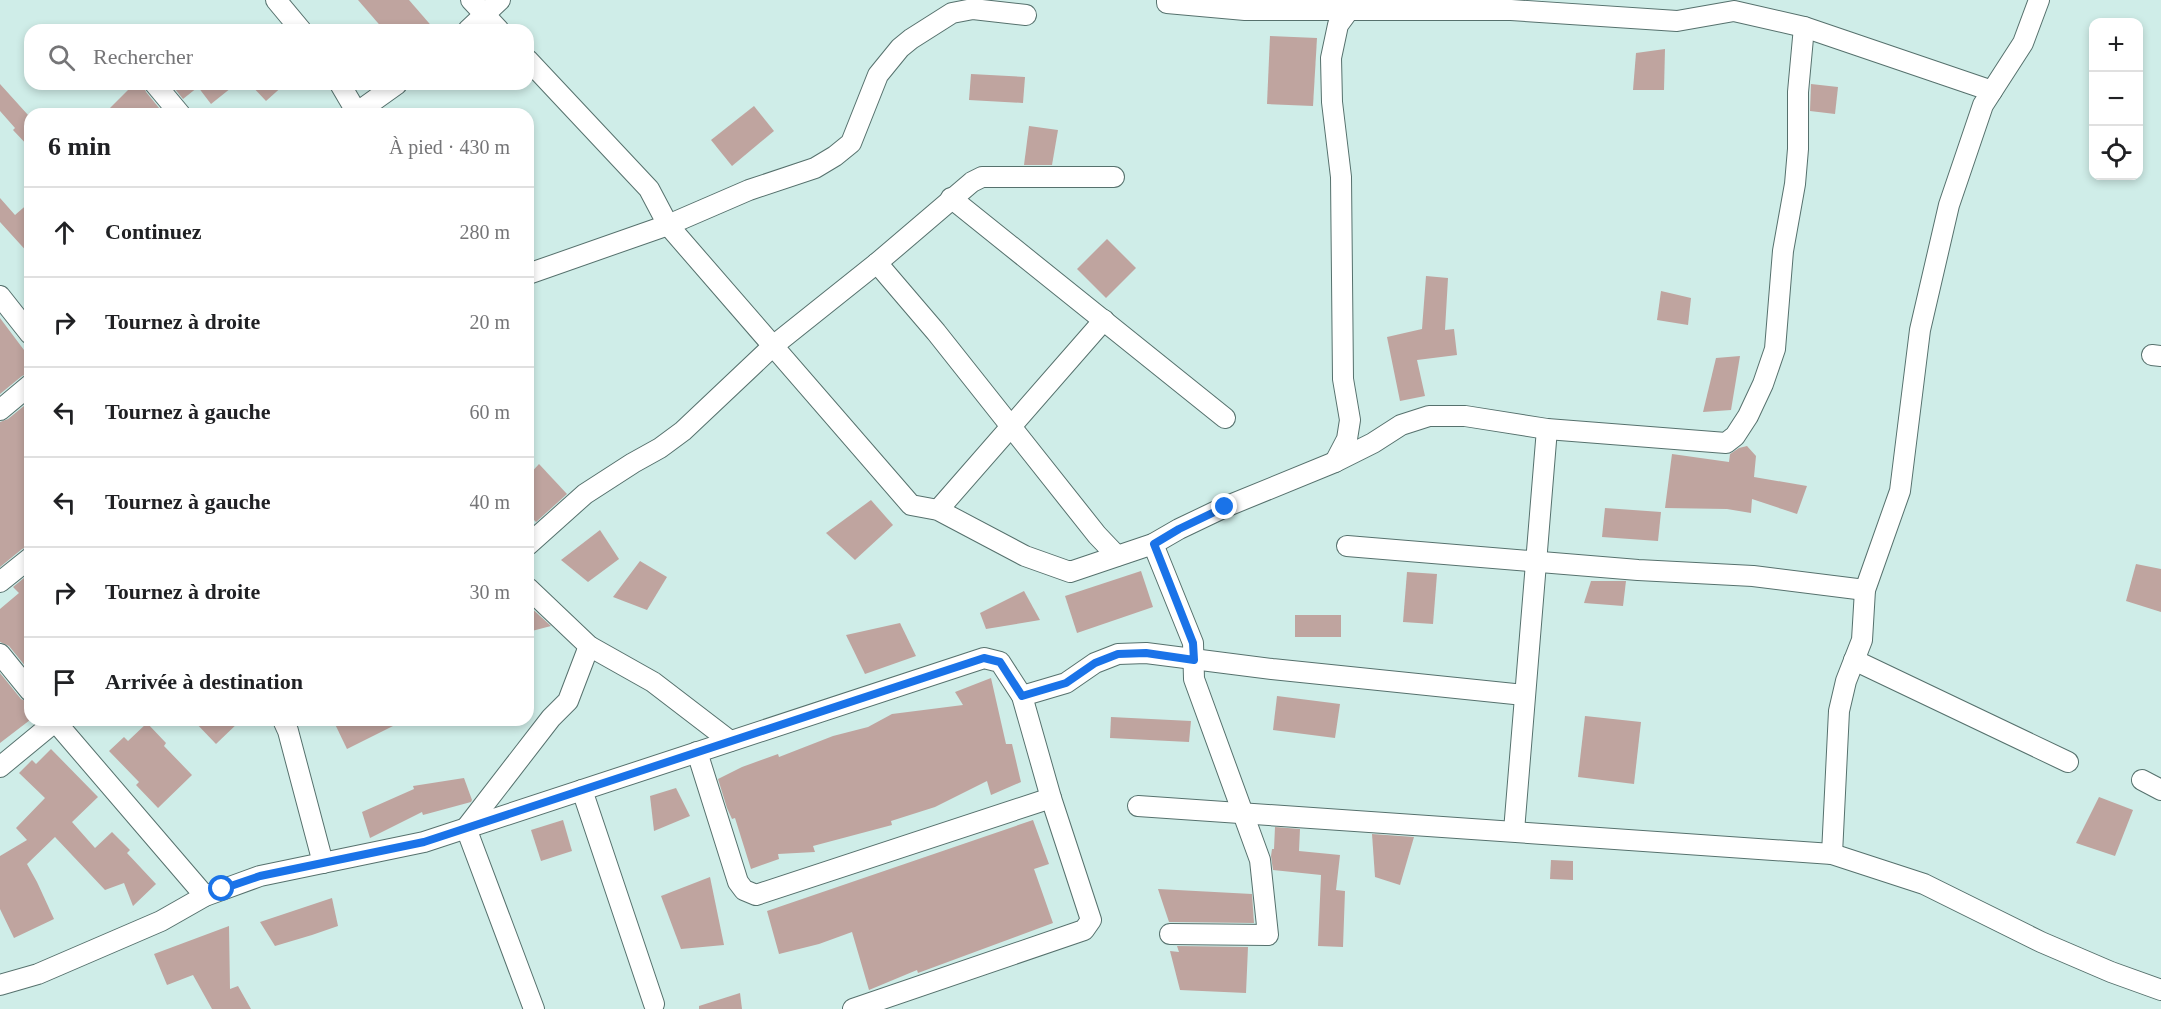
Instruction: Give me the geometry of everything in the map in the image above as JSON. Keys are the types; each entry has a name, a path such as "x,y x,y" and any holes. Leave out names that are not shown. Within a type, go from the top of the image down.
{"street":[{"path":"276,0 296,24"},
{"path":"471,24 478,7 500,0"},
{"path":"1167,0 1167,3 1245,10 1511,10 1677,21 1734,11 1804,27 1992,91"},
{"path":"1832,854 1839,711 1846,681 1862,640 1865,590 1900,491 1920,330 1948,205 1983,105 2023,43 2039,0"},
{"path":"478,7 494,24"},
{"path":"534,272 668,225 749,190 815,168 851,143 878,75 900,48 931,25 952,13 973,9 1026,15"},
{"path":"1335,462 1347,439 1350,420 1343,380 1341,177 1332,102 1331,58 1338,25 1349,10"},
{"path":"534,66 649,189 668,225 911,505 938,510 1025,556 1059,570 1070,572 1154,544 1225,507 1335,462 1373,443 1401,425 1429,416 1464,416 1546,429 1726,443 1742,426 1763,384 1775,349 1783,251 1798,149 1798,92 1804,27"},
{"path":"160,90 175,108"},
{"path":"346,90 362,108"},
{"path":"369,108 390,90"},
{"path":"534,540 585,494 660,448 683,431 773,346 972,182 982,177 1114,177"},
{"path":"951,198 1225,418"},
{"path":"876,263 936,332 1097,535 1117,556"},
{"path":"0,296 24,326"},
{"path":"938,510 1104,320"},
{"path":"0,410 24,390"},
{"path":"1514,831 1546,429"},
{"path":"1154,544 1193,643 1194,680 1260,860 1268,935 1170,934"},
{"path":"1347,546 1638,570 1753,576 1865,590"},
{"path":"0,582 24,563"},
{"path":"534,594 589,646 653,682 730,741"},
{"path":"466,828 551,718 568,701 589,646"},
{"path":"1022,696 1066,683 1095,663 1118,654 1146,653 1524,695"},
{"path":"0,654 24,684"},
{"path":"0,984 38,974 161,921 205,896 260,876 424,842 984,658 1000,662 1022,696 1051,798 1091,920 1084,930 853,1009"},
{"path":"1854,660 2068,762"},
{"path":"0,767 49,726"},
{"path":"61,726 205,896"},
{"path":"286,726 323,863"},
{"path":"697,752 738,882 744,890 756,895 1051,798"},
{"path":"2142,780 2161,790"},
{"path":"582,790 654,1004"},
{"path":"1138,806 1832,854 1924,884 2041,942 2111,972 2161,990"},
{"path":"466,828 534,1009"}],"building":[{"path":"358,0 409,0 430,24 379,24"},
{"path":"1270,36 1317,38 1313,106 1267,104"},
{"path":"1665,49 1664,90 1633,90 1636,53"},
{"path":"971,74 1025,77 1023,103 969,100"},
{"path":"0,84 24,111 24,142 13,130 15,128 0,111"},
{"path":"1811,84 1838,87 1835,114 1810,111"},
{"path":"128,90 145,90 159,108 110,108"},
{"path":"176,90 194,90 183,99"},
{"path":"200,90 228,90 211,104"},
{"path":"256,90 278,90 266,101"},
{"path":"754,106 774,131 732,166 711,140"},
{"path":"1029,126 1058,130 1052,165 1024,165"},
{"path":"0,198 15,215 24,207 24,248 0,222"},
{"path":"1107,239 1136,268 1106,298 1077,269"},
{"path":"1426,276 1448,278 1445,330 1454,329 1457,355 1417,360 1425,396 1400,401 1387,337 1422,329"},
{"path":"1661,291 1691,298 1688,325 1657,320"},
{"path":"0,318 24,350 24,375 0,394"},
{"path":"1740,356 1731,410 1703,412 1716,358"},
{"path":"24,406 24,548 0,567 0,422 8,419"},
{"path":"1747,446 1756,456 1754,477 1807,486 1797,514 1752,499 1751,513 1727,509 1665,508 1672,454 1729,462 1730,454"},
{"path":"539,464 567,494 536,522 534,520 534,469"},
{"path":"871,500 893,525 855,560 826,533"},
{"path":"1605,508 1661,512 1658,541 1602,537"},
{"path":"600,530 619,559 588,582 561,560"},
{"path":"640,561 667,577 647,610 613,597"},
{"path":"2136,564 2161,569 2161,612 2126,601"},
{"path":"1141,571 1153,607 1077,633 1065,596"},
{"path":"1407,572 1437,574 1433,624 1403,622"},
{"path":"24,578 24,665 9,646 0,642 0,609 19,593 13,587"},
{"path":"1591,581 1626,581 1623,606 1584,603"},
{"path":"1024,591 1040,620 986,629 980,613"},
{"path":"534,610 551,626 534,630"},
{"path":"1295,615 1341,615 1341,637 1295,637"},
{"path":"900,623 916,656 865,674 846,635"},
{"path":"0,673 24,700 24,725 0,743"},
{"path":"991,678 1006,744 1012,744 1021,782 991,795 987,781 935,807 891,821 892,825 813,846 815,852 778,854 779,859 751,869 735,818 732,819 727,808 718,779 742,767 778,754 779,757 833,736 868,727 892,714 963,705 955,692"},
{"path":"1277,696 1340,704 1335,738 1273,730"},
{"path":"1585,716 1641,722 1634,784 1578,777"},
{"path":"1111,717 1191,721 1189,742 1110,738"},
{"path":"144,726 150,726 166,743 164,746 192,775 158,808 136,785 139,782 109,751 124,737 128,741"},
{"path":"199,726 235,726 216,744"},
{"path":"336,726 393,726 347,749"},
{"path":"51,749 98,797 72,822 95,848 112,832 130,850 127,853 156,884 133,906 124,883 105,890 55,837 27,864 54,919 14,938 0,909 0,856 27,840 16,828 45,798 19,773 32,760 36,764"},
{"path":"464,778 471,802 423,815 422,812 370,838 362,812 414,789 413,786"},
{"path":"676,788 690,816 654,831 650,796"},
{"path":"2099,797 2133,810 2115,856 2076,843"},
{"path":"563,820 572,851 541,861 531,830"},
{"path":"1033,820 1049,864 1034,869 1053,923 918,973 917,970 869,990 852,932 819,944 779,954 767,911"},
{"path":"1275,827 1300,829 1299,851 1340,855 1336,890 1345,891 1343,947 1318,946 1321,875 1273,870 1271,856 1272,849 1274,849"},
{"path":"1372,834 1414,837 1400,885 1375,877"},
{"path":"1551,860 1573,861 1573,880 1550,879"},
{"path":"710,877 724,945 681,949 661,896"},
{"path":"1158,889 1252,894 1254,923 1169,922"},
{"path":"332,898 338,926 312,935 275,946 260,922"},
{"path":"229,926 230,989 238,986 251,1009 212,1009 193,975 167,985 154,954"},
{"path":"1177,946 1248,947 1246,993 1180,990 1170,951 1179,952"},
{"path":"740,993 742,1009 699,1009 699,1006"}],"route":[{"path":"222,889 260,876 424,842 984,658 1000,662 1022,696 1066,683 1095,663 1118,654 1146,653 1194,660 1193,643 1154,544 1225,507"}]}
